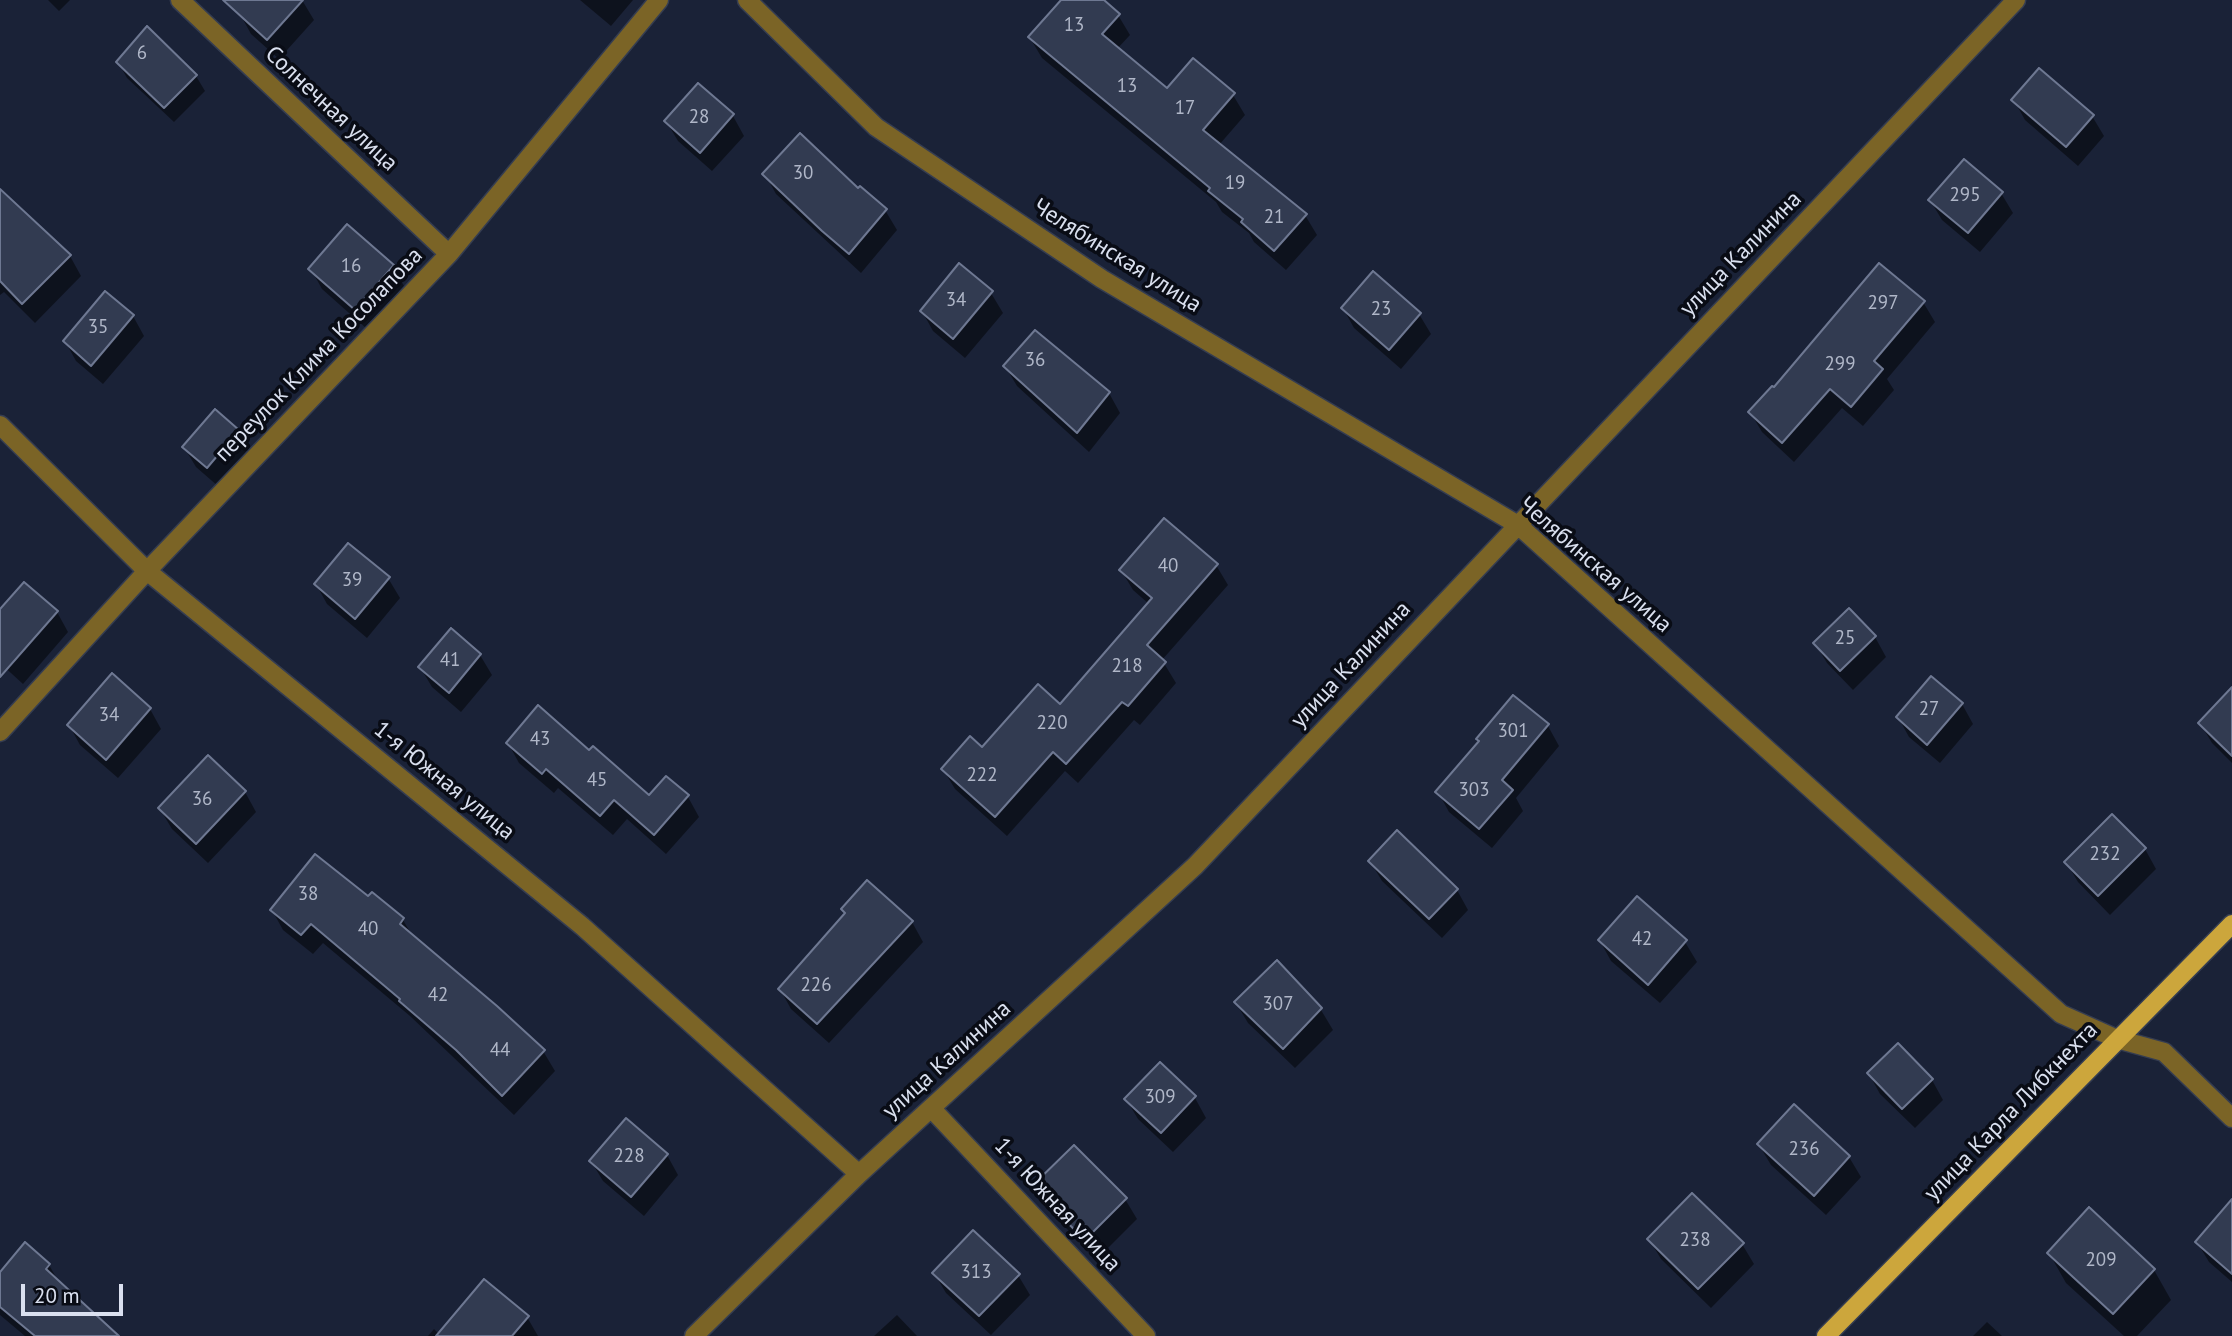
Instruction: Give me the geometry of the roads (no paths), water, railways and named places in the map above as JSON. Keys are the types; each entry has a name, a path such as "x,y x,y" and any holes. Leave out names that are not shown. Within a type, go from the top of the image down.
{"main road":[{"name":"улица Карла Либкнехта","path":"1826,1336 2232,924"}],"street":[{"name":"Солнечная улица","path":"180,0 449,254"},
{"name":"переулок Клима Косолапова","path":"0,732 147,571 449,254 659,0"},
{"name":"Челябинская улица","path":"747,0 876,127 1102,279 1518,525 2061,1014 2117,1039 2164,1052 2232,1118"},
{"name":"улица Калинина","path":"694,1336 859,1174 1195,866 2016,0"},
{"name":"1-я Южная улица","path":"0,425 147,571 582,926 859,1174"},
{"name":"1-я Южная улица","path":"932,1108 1146,1336"}]}
